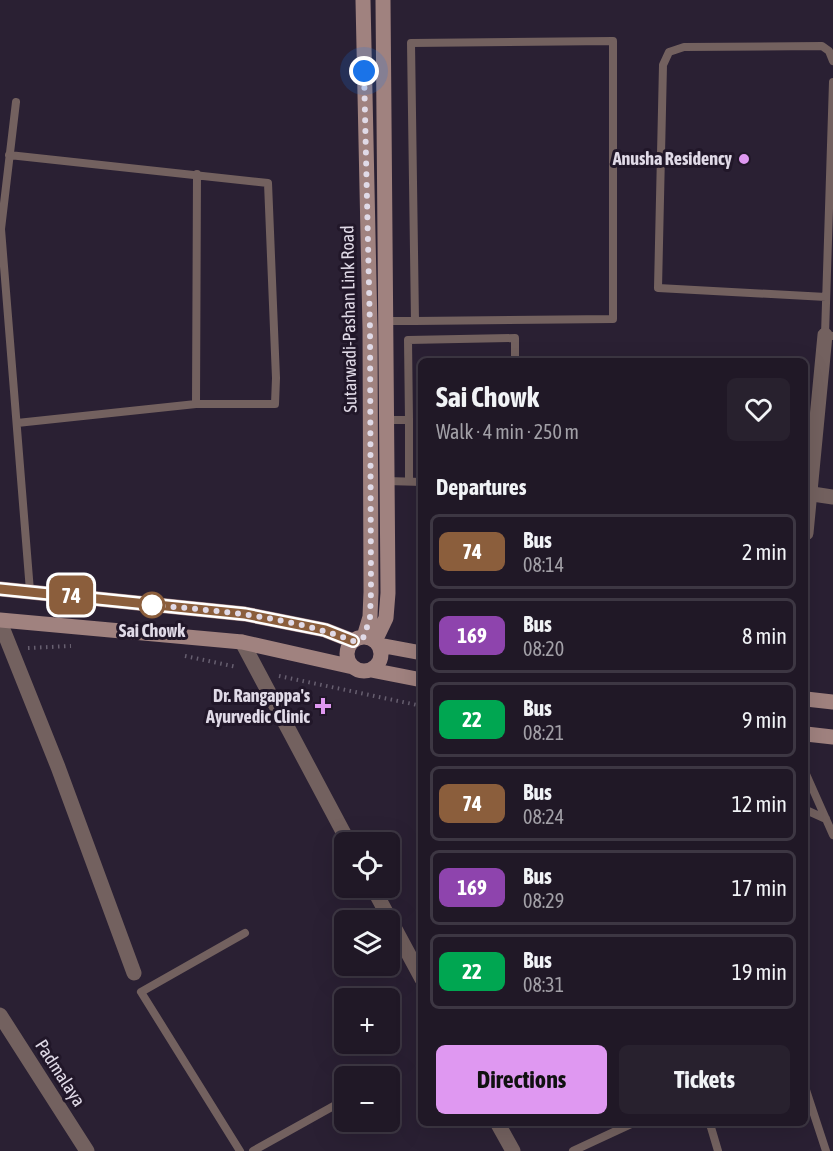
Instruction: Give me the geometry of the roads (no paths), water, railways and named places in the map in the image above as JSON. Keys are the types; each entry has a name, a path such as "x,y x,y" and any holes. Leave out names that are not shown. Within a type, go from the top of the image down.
{"street":[{"name":"Sutarwadi-Pashan Link Road","path":"363,0 371,592 368,641"},
{"name":"Sutarwadi-Pashan Link Road","path":"368,641 386,618 388,593 383,0"},
{"path":"367,190 384,189"},
{"path":"808,486 829,336"},
{"path":"808,493 833,497"},
{"path":"0,589 245,614 418,652"},
{"path":"134,973 58,767 0,621 242,642 353,667 361,671 371,670 418,679"},
{"path":"353,667 347,651 368,641"},
{"path":"368,641 381,657 380,663 371,670"},
{"path":"242,642 343,832"},
{"path":"808,699 833,702"},
{"path":"808,734 833,737"},
{"path":"378,898 418,972"},
{"name":"Padmalaya","path":"0,1015 87,1151"},
{"path":"499,1126 513,1151"}],"lane":[{"path":"386,321 415,321 613,319 613,41 411,43 415,321"},
{"path":"826,297 658,288 663,65 669,52 684,47 822,46 829,51 833,61"},
{"path":"829,336 826,297 833,82"},
{"path":"16,102 1,229 30,591"},
{"path":"9,155 268,183 276,378 275,404 196,404 17,423"},
{"path":"196,404 197,174"},
{"path":"409,481 408,340 515,338 515,358"},
{"path":"387,420 409,420"},
{"path":"387,481 418,482"},
{"path":"808,778 833,835"},
{"path":"808,811 826,819"},
{"path":"141,992 245,933"},
{"path":"134,973 141,992 240,1151"},
{"path":"808,1096 826,1151"},
{"path":"253,1151 334,1106"},
{"path":"573,1151 627,1126"},
{"path":"711,1126 718,1151"}],"place":[{"name":"Anusha Residency","path":"744,159"},
{"name":"Sai Chowk","path":"152,605"},
{"name":"Dr. Rangappa's Ayurvedic Clinic","path":"323,706"}]}
